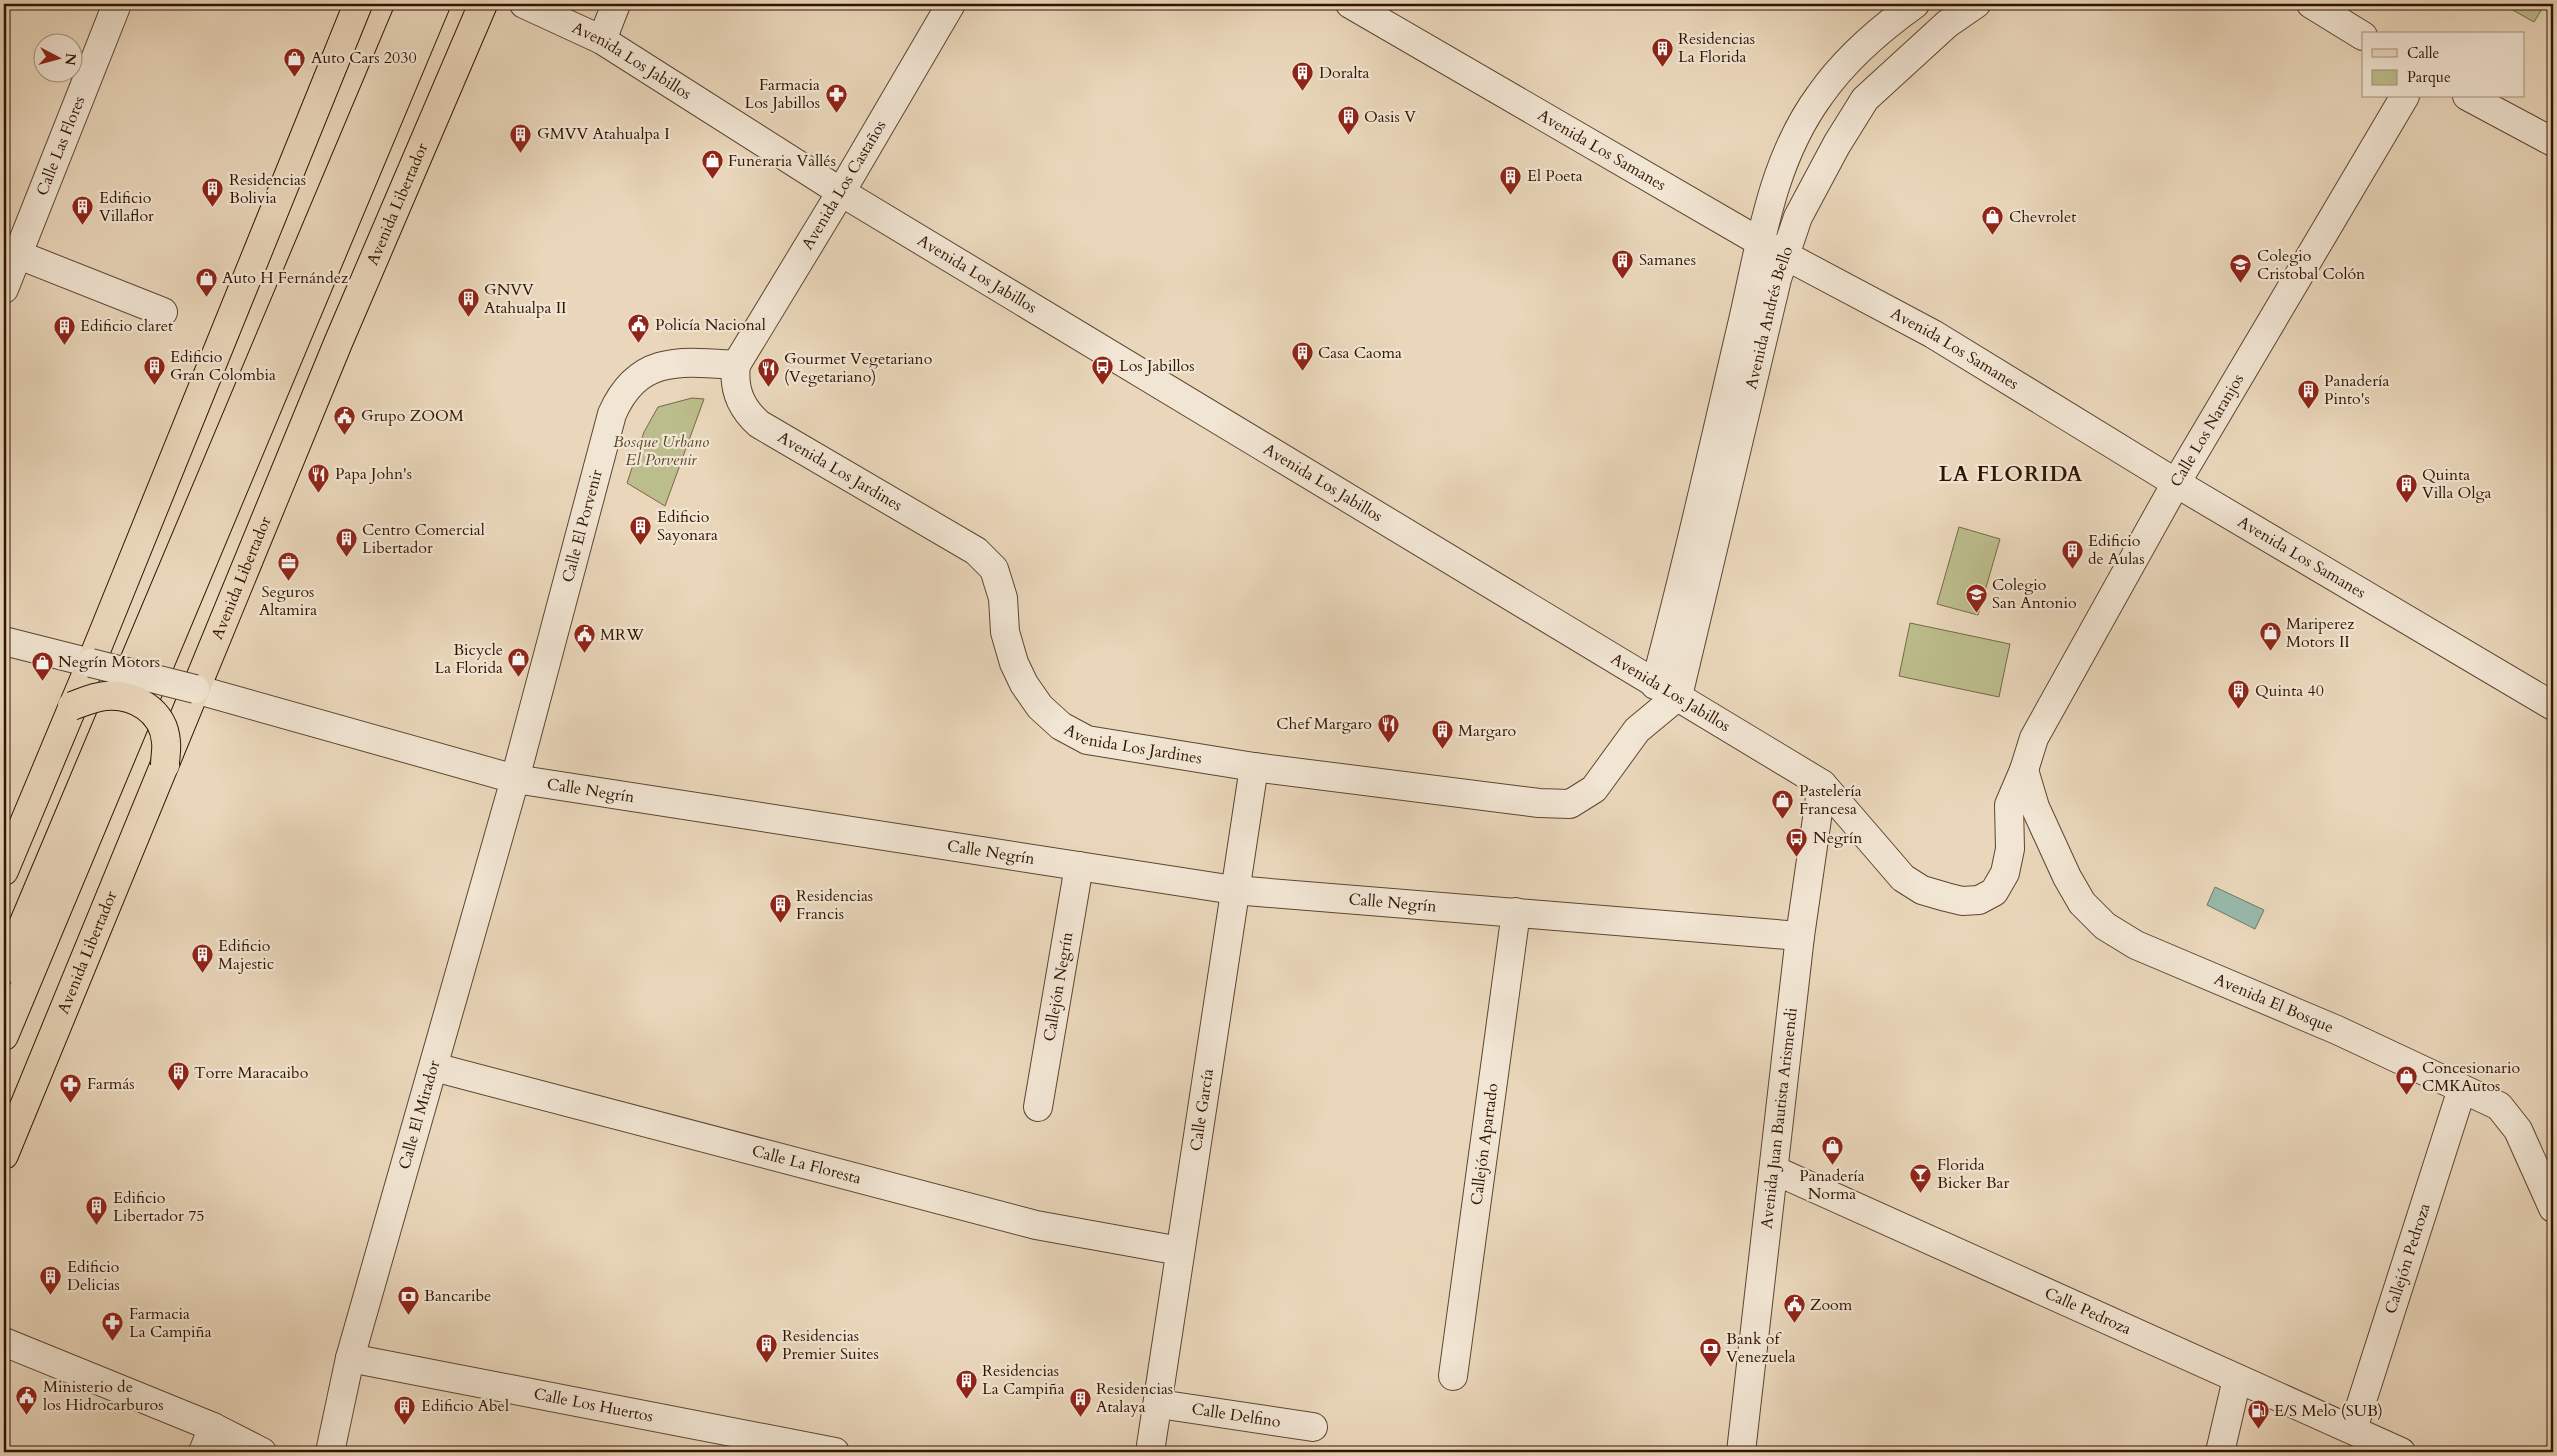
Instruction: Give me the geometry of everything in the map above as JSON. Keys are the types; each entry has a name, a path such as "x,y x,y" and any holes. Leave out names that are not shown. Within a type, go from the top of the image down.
{"main road":[{"path":"4,871 72,706 92,663 358,4"},
{"path":"4,970 411,4"},
{"path":"4,1036 436,4"},
{"name":"Avenida Libertador","path":"4,1155 338,343 483,4"},
{"path":"72,706 104,696 116,696 142,702 153,711 164,732 166,742 165,765"}],"street":[{"name":"Calle Las Flores","path":"4,289 10,252 118,4"},
{"name":"Avenida Los Jabillos","path":"524,4 602,40 841,192 1822,784 1904,878 1922,890 1962,901 1979,900 1994,892 2005,873 2010,850 2009,805 2024,770"},
{"path":"602,40 616,4"},
{"name":"Avenida Los Castaños","path":"736,365 841,192 951,4"},
{"name":"Avenida Los Samanes","path":"1350,4 1760,242 1933,334 2176,483 2553,706"},
{"name":"Avenida Andrés Bello","path":"1666,690 1754,278 1760,242 1776,184 1797,136 1819,95 1845,64 1874,35 1915,4"},
{"name":"Avenida Andrés Bello","path":"1666,690 1777,279 1798,217 1837,144 1865,98 1947,24 1976,4"},
{"path":"2311,4 2362,35"},
{"name":"Calle Los Naranjos","path":"2024,770 2034,738 2176,483 2404,98"},
{"path":"2472,98 2551,135"},
{"path":"10,252 163,312"},
{"name":"Calle El Porvenir","path":"515,780 612,414 620,398 627,387 646,372 666,365 692,362 736,365"},
{"name":"Avenida Los Jardines","path":"736,365 736,390 746,412 759,424 976,551 994,569 1003,598 1005,632 1014,663 1040,707 1061,726 1088,740 1254,767 1539,803 1570,804 1594,789 1666,690"},
{"path":"4,641 92,663"},
{"name":"Calle Negrín","path":"92,663 195,689 515,780 1234,890 1800,936"},
{"name":"Calle García","path":"1150,1452 1159,1404 1180,1251 1254,767"},
{"name":"Avenida El Bosque","path":"2024,770 2035,807 2067,876 2082,902 2105,926 2136,945 2337,1030 2498,1106 2543,1159 2553,1208"},
{"name":"Calle El Mirador","path":"330,1452 350,1358 515,780"},
{"name":"Avenida Juan Bautista Arismendi","path":"1741,1452 1800,936 1822,784"},
{"name":"Callejón Negrín","path":"1038,1108 1079,866"},
{"name":"Callejón Apartado","path":"1453,1376 1516,912"},
{"name":"Calle La Floresta","path":"434,1067 1036,1224 1180,1251"},
{"name":"Callejón Pedroza","path":"2353,1429 2462,1089"},
{"name":"Calle Pedroza","path":"1774,1170 2401,1452"},
{"path":"4,1342 213,1427 262,1452"},
{"name":"Calle Los Huertos","path":"350,1358 744,1444 835,1452"},
{"path":"2220,1452 2237,1379"},
{"name":"Calle Delfino","path":"1159,1404 1313,1427"},
{"path":"203,1452 213,1427"}],"green space":[{"path":"2502,4 2545,4 2534,22"},
{"name":"Bosque Urbano El Porvenir","path":"692,398 704,399 665,506 627,483 644,432 658,407"},
{"path":"1959,527 2000,539 1978,615 1937,604"},
{"path":"1910,623 2010,644 1999,697 1899,676"}],"shaded area":[{"path":"2215,887 2264,910 2255,929 2207,905"}],"place":[{"name":"Residencias La Florida","path":"1662,67"},
{"name":"Auto Cars 2030","path":"295,77"},
{"name":"Doralta","path":"1303,92"},
{"name":"Farmacia Los Jabillos","path":"836,113"},
{"name":"Oasis V","path":"1348,136"},
{"name":"GMVV Atahualpa I","path":"521,153"},
{"name":"Funeraria Vallés","path":"712,180"},
{"name":"El Poeta","path":"1511,195"},
{"name":"Residencias Bolivia","path":"213,208"},
{"name":"Edificio Villaflor","path":"83,226"},
{"name":"Chevrolet","path":"1993,236"},
{"name":"Samanes","path":"1623,279"},
{"name":"Colegio Cristobal Colón","path":"2241,284"},
{"name":"Auto H Fernández","path":"206,297"},
{"name":"GNVV Atahualpa II","path":"468,318"},
{"name":"Policía Nacional","path":"639,344"},
{"name":"Edificio claret","path":"64,345"},
{"name":"Casa Caoma","path":"1302,372"},
{"name":"Edificio Gran Colombia","path":"154,385"},
{"name":"Los Jabillos","path":"1103,385"},
{"name":"Gourmet Vegetariano (Vegetariano)","path":"768,387"},
{"name":"Panadería Pinto's","path":"2308,409"},
{"name":"Grupo ZOOM","path":"345,435"},
{"name":"Papa John's","path":"319,493"},
{"name":"Quinta Villa Olga","path":"2406,503"},
{"name":"Edificio Sayonara","path":"641,545"},
{"name":"Centro Comercial Libertador","path":"346,558"},
{"name":"Edificio de Aulas","path":"2072,569"},
{"name":"Seguros Altamira","path":"288,582"},
{"name":"Colegio San Antonio","path":"1976,613"},
{"name":"Mariperez Motors II","path":"2270,652"},
{"name":"MRW","path":"584,654"},
{"name":"Bicycle La Florida","path":"519,678"},
{"name":"Negrín Motors","path":"42,681"},
{"name":"Quinta 40","path":"2239,710"},
{"name":"Chef Margaro","path":"1388,743"},
{"name":"Margaro","path":"1442,750"},
{"name":"Pastelería Francesa","path":"1783,819"},
{"name":"Negrín","path":"1797,857"},
{"name":"Residencias Francis","path":"780,924"},
{"name":"Edificio Majestic","path":"202,974"},
{"name":"Torre Maracaibo","path":"178,1092"},
{"name":"Concesionario CMKAutos","path":"2406,1096"},
{"name":"Farmás","path":"71,1103"},
{"name":"Panadería Norma","path":"1832,1166"},
{"name":"Florida Bicker Bar","path":"1921,1193"},
{"name":"Edificio Libertador 75","path":"97,1226"},
{"name":"Edificio Delicias","path":"51,1295"},
{"name":"Bancaribe","path":"408,1315"},
{"name":"Zoom","path":"1794,1324"},
{"name":"Farmacia La Campiña","path":"113,1342"},
{"name":"Residencias Premier Suites","path":"766,1364"},
{"name":"Bank of Venezuela","path":"1710,1367"},
{"name":"Residencias La Campiña","path":"966,1399"},
{"name":"Ministerio de los Hidrocarburos","path":"27,1415"},
{"name":"Residencias Atalaya","path":"1080,1417"},
{"name":"Edificio Abel","path":"405,1425"},
{"name":"E/S Melo (SUB)","path":"2258,1430"}],"district":[{"name":"LA FLORIDA","path":"2011,474"}]}
